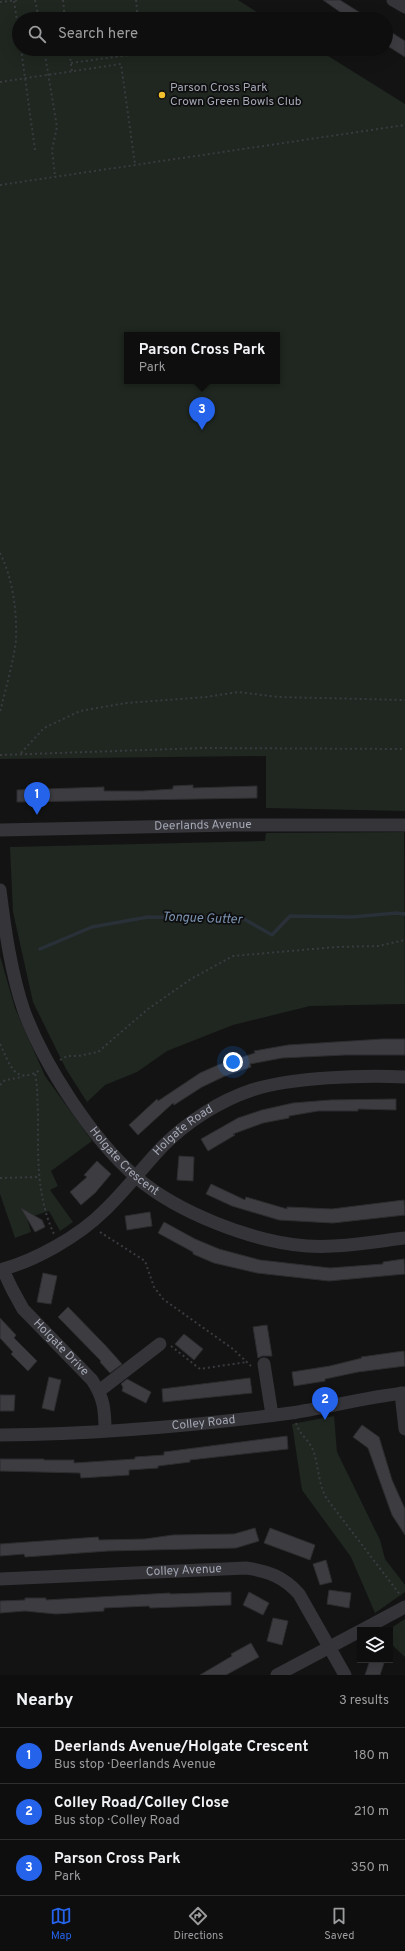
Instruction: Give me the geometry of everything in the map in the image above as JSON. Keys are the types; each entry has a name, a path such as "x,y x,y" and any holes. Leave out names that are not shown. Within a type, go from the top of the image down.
{"street":[{"path":"393,0 405,7"},
{"name":"Deerlands Avenue","path":"0,830 240,825 405,825"},
{"name":"Holgate Crescent","path":"0,890 15,976 24,1010 37,1041 50,1065 92,1128 136,1178 166,1198 193,1213 228,1228 276,1242 307,1246 337,1247 405,1238"},
{"name":"Holgate Road","path":"2,1270 37,1256 88,1225 103,1212 136,1178 164,1146 195,1120 233,1098 252,1090 274,1085 313,1080 405,1077"},
{"name":"Holgate Drive","path":"2,1270 23,1309 92,1380 104,1402 105,1431"},
{"path":"99,1391 160,1344"},
{"path":"264,1364 272,1415"},
{"path":"403,1393 405,1429"},
{"name":"Colley Road","path":"0,1435 105,1431 272,1415 403,1393"},
{"name":"Colley Avenue","path":"0,1579 246,1568 262,1570 274,1574 290,1583 299,1594 344,1675"},
{"path":"368,1627 405,1607"},
{"path":"277,1675 357,1633"}],"path":[{"path":"0,2 20,0"},
{"path":"35,0 38,12"},
{"path":"63,0 64,12"},
{"path":"136,0 137,12"},
{"path":"14,1 16,12"},
{"path":"22,56 35,150"},
{"path":"45,56 56,127 52,150 55,176"},
{"path":"70,56 72,72"},
{"path":"71,63 121,56"},
{"path":"0,82 121,64 135,164"},
{"path":"0,184 405,125"},
{"path":"0,553 14,596 16,640 0,712"},
{"path":"22,753 44,728 80,711 126,703 206,697 238,692 278,697 405,700"},
{"path":"0,755 22,753 203,748 405,749"},
{"path":"0,1085 5,1080 35,1074 67,1056 78,1056 98,1052 148,1010 191,979 233,956 336,947 378,946 405,940"},
{"path":"0,1044 14,1070 19,1076 25,1077"},
{"path":"35,1074 38,1088 42,1201 47,1220 59,1244"},
{"path":"0,1178 40,1177"},
{"path":"88,1225 144,1261 149,1268 154,1288 163,1299 233,1349 266,1379"},
{"path":"160,1344 171,1346 200,1369 247,1362"},
{"path":"293,1412 299,1432 312,1449 324,1496 405,1600"}],"shaded area":[{"path":"0,0 238,0 257,12 12,12 12,56 328,56 405,104 405,811 266,808 266,756 0,759"},
{"path":"404,832 405,1004 310,1006 233,1025 167,1051 137,1072 105,1085 87,1102 66,1069 33,1002 13,912 10,847 265,841 266,833"},
{"path":"0,956 15,1008 45,1076 92,1141 51,1171 58,1186 50,1190 73,1222 60,1231 49,1211 27,1218 31,1232 15,1238 0,1194"},
{"path":"334,1416 337,1452 380,1540 385,1559 405,1585 405,1592 375,1613 351,1557 302,1490 292,1424"},
{"path":"405,1619 405,1657 393,1646 393,1627"}],"building":[{"path":"323,0 340,0 359,12 340,12"},
{"path":"393,33 405,41 405,57 393,49"},
{"path":"193,785 193,788 257,786 257,798 17,802 17,790 104,787 104,791 143,791 173,789 173,786"},
{"path":"405,1039 405,1055 345,1055 282,1058 250,1064 251,1067 225,1076 202,1087 174,1105 173,1103 138,1135 129,1125 157,1099 158,1101 200,1073 218,1065 255,1053 254,1051 288,1045"},
{"path":"396,1099 396,1110 358,1109 358,1111 318,1111 289,1116 289,1118 263,1123 233,1134 235,1135 208,1151 201,1139 238,1118 262,1110 293,1103 330,1100"},
{"path":"179,1156 194,1157 193,1181 177,1180"},
{"path":"97,1161 111,1174 95,1193 81,1205 70,1192 87,1177 84,1175"},
{"path":"211,1184 245,1200 246,1197 287,1209 287,1207 332,1209 404,1200 405,1215 333,1223 279,1220 232,1206 206,1194"},
{"path":"21,1208 42,1220 45,1227 35,1232"},
{"path":"150,1212 152,1226 127,1230 125,1216"},
{"path":"164,1222 195,1239 219,1249 260,1260 330,1268 383,1264 383,1262 404,1259 405,1274 329,1281 257,1273 214,1263 193,1254 193,1252 158,1233"},
{"path":"43,1273 57,1276 51,1304 37,1302"},
{"path":"68,1307 122,1364 110,1373 100,1362 101,1361 58,1317"},
{"path":"0,1318 16,1335 14,1338 37,1361 28,1371 11,1354 13,1352 0,1338"},
{"path":"267,1325 272,1356 262,1356 258,1358 253,1327"},
{"path":"184,1334 203,1349 194,1360 175,1344"},
{"path":"404,1351 405,1366 358,1372 325,1379 325,1381 294,1386 292,1372 330,1366 362,1358 361,1357"},
{"path":"49,1377 61,1380 54,1411 42,1408"},
{"path":"250,1378 252,1393 163,1402 162,1389"},
{"path":"127,1379 151,1392 146,1403 122,1391 123,1387 121,1384"},
{"path":"0,1395 15,1395 14,1411 0,1411"},
{"path":"362,1425 379,1437 392,1480 405,1509 405,1535 392,1515 368,1448 353,1437"},
{"path":"287,1436 288,1449 190,1460 190,1462 158,1466 158,1468 129,1470 129,1475 81,1478 80,1473 0,1471 0,1459 74,1460 74,1463 135,1459 135,1457 164,1455 164,1452"},
{"path":"255,1528 259,1541 236,1548 108,1551 25,1557 24,1554 0,1556 0,1544 98,1537 99,1540 145,1539 173,1535 234,1534"},
{"path":"270,1528 315,1545 310,1560 264,1543"},
{"path":"326,1560 332,1582 320,1585 313,1564"},
{"path":"329,1590 351,1593 349,1608 327,1604"},
{"path":"231,1592 231,1605 104,1608 104,1611 56,1614 25,1611 0,1613 0,1601 25,1600 25,1598 46,1598 46,1600 170,1593"},
{"path":"249,1592 269,1603 263,1615 243,1605"},
{"path":"273,1618 288,1621 282,1645 267,1641"},
{"path":"251,1643 259,1657 226,1675 200,1675 232,1656 231,1654"},
{"path":"369,1663 384,1663 380,1675 365,1675"}],"waterway":[{"name":"Tongue Gutter","path":"40,949 92,927 148,917 244,919 272,935 290,916 352,917 396,913 405,914"}],"place":[{"name":"Parson Cross Park Crown Green Bowls Club","path":"162,95"},
{"name":"Parson Cross Park","path":"202,430"},
{"name":"Deerlands Avenue/Holgate Crescent","path":"37,815"},
{"name":"Colley Road/Colley Close","path":"325,1420"}]}
